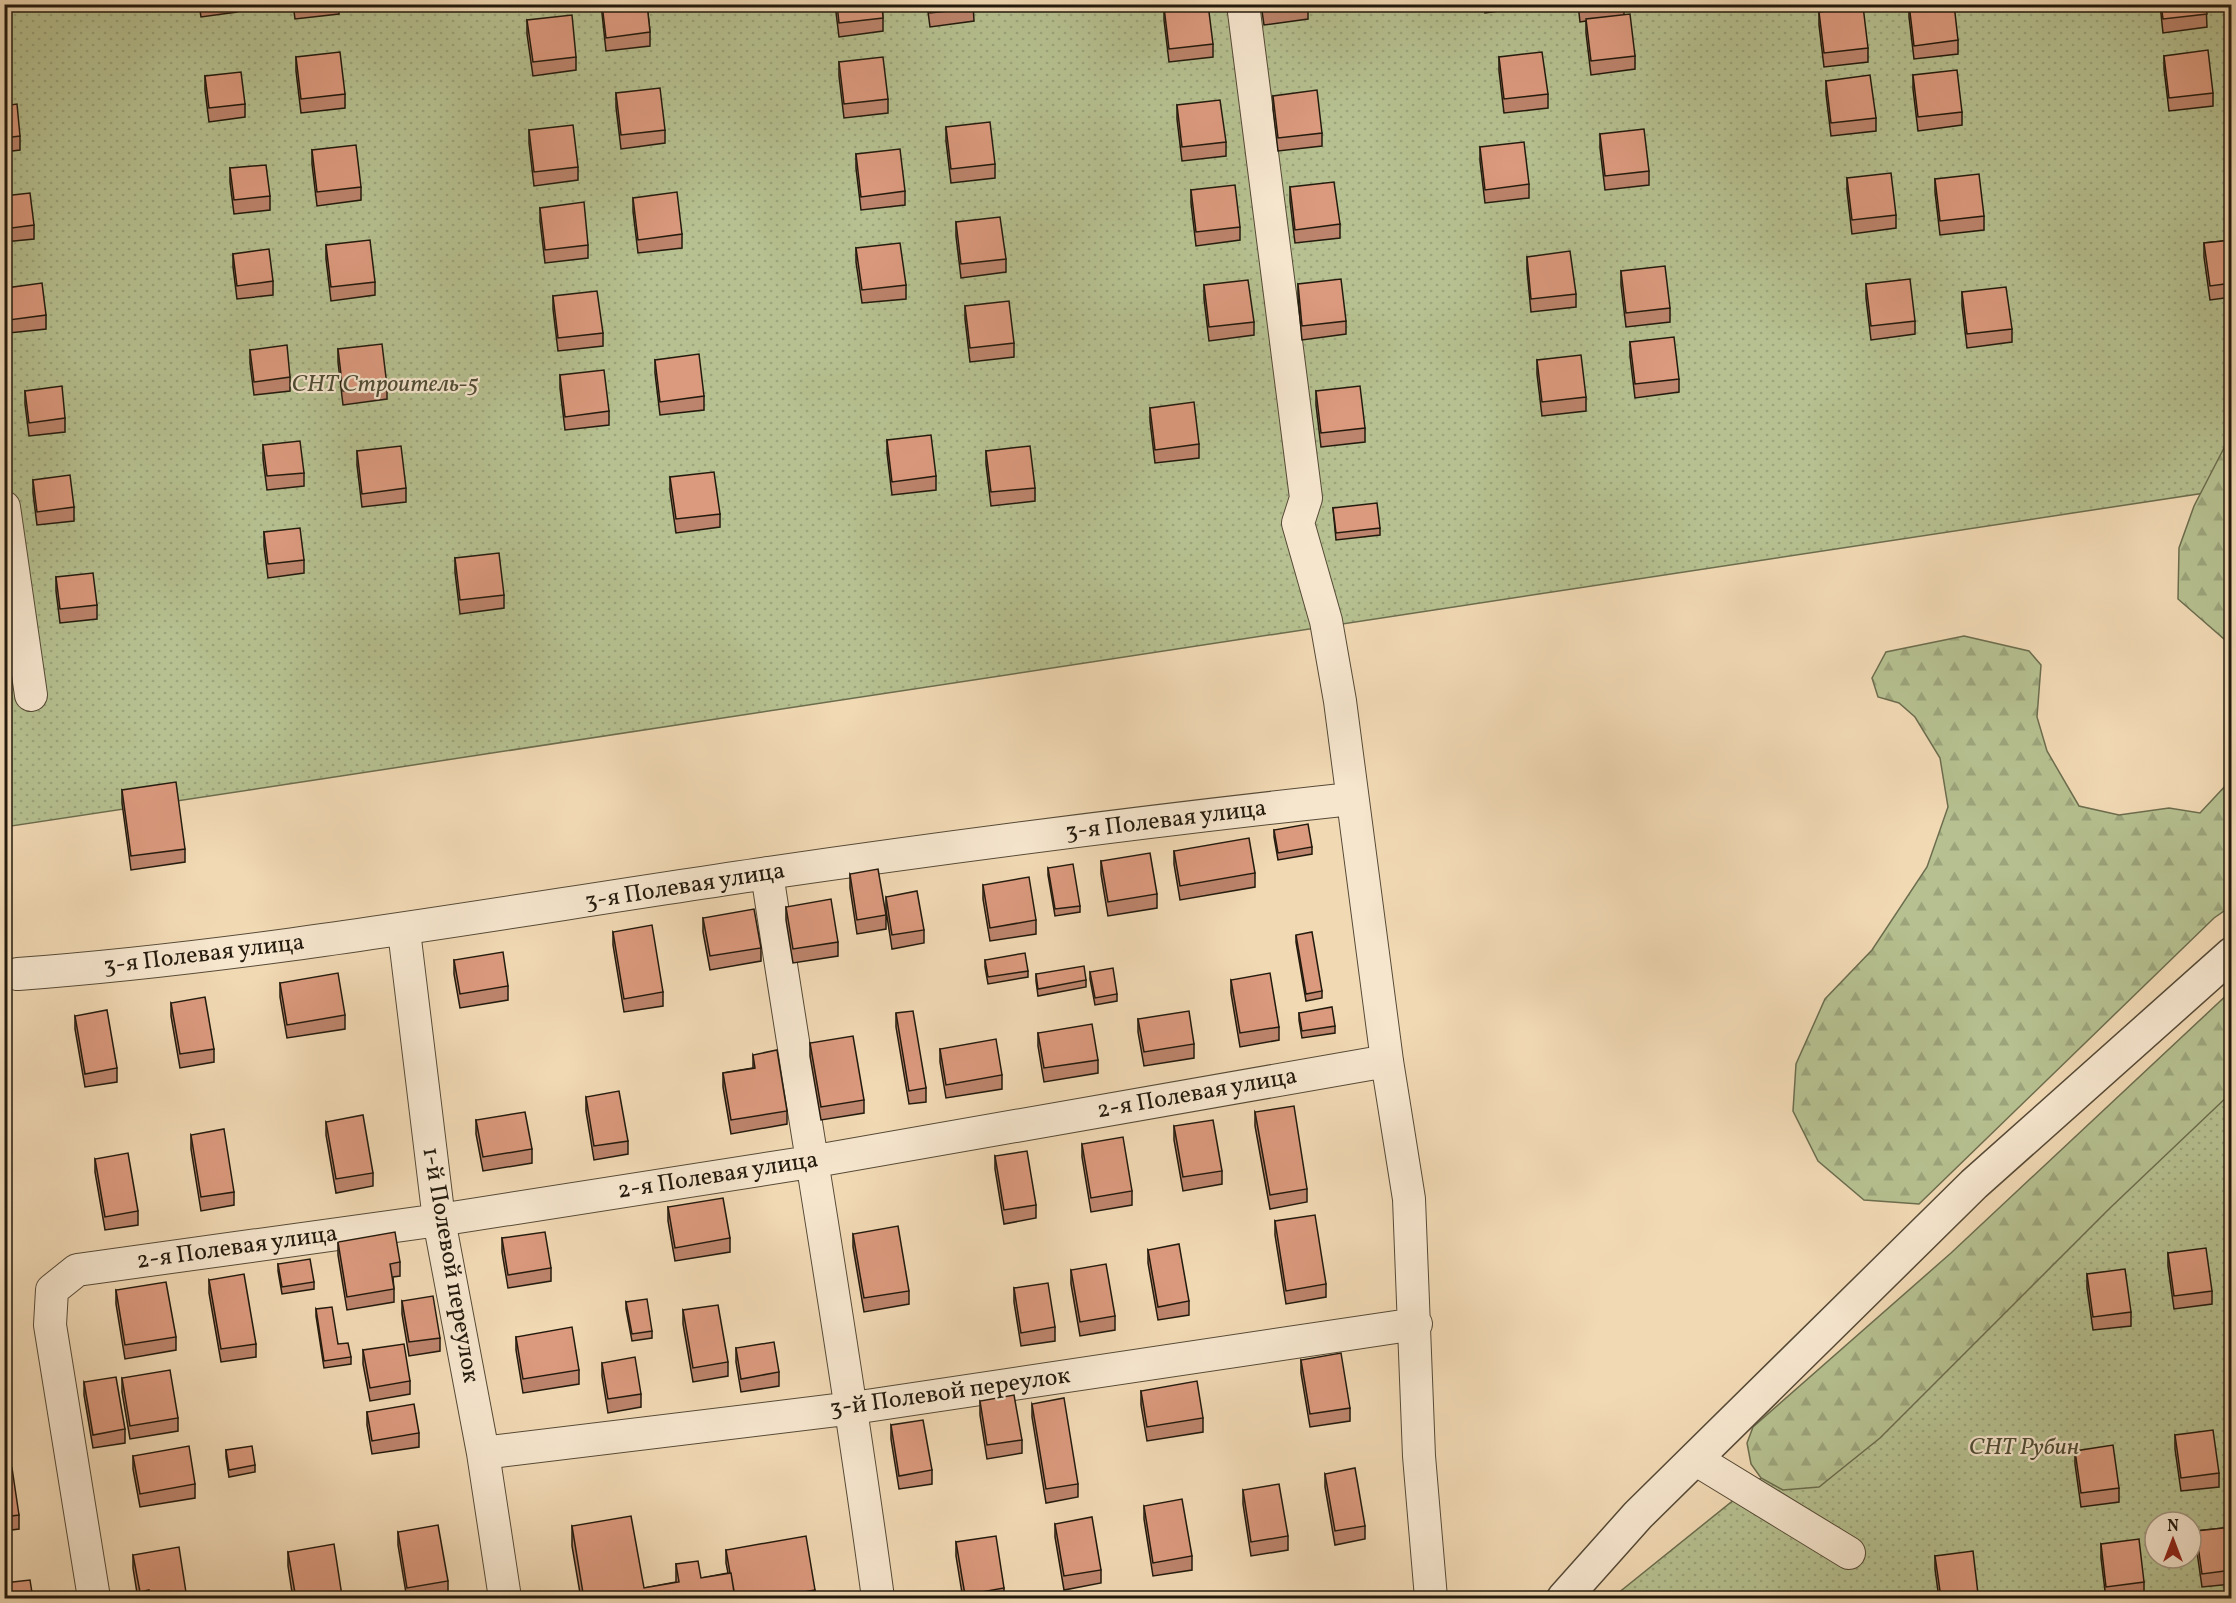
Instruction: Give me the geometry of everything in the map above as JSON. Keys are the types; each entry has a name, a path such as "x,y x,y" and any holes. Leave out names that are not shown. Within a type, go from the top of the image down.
{"street":[{"path":"1243,4 1306,498 1298,523 1326,621 1340,701 1387,1061 1409,1199 1416,1323 1422,1597"},
{"path":"4,507 31,695"},
{"name":"3-я Полевая улица","path":"18,974 88,969 404,930 767,873 1178,818 1351,799"},
{"path":"767,873 810,1162 853,1408 878,1599"},
{"name":"1-й Полевой переулок","path":"404,930 439,1220 483,1453 505,1599"},
{"path":"1564,1599 1638,1515 1974,1184 2232,954"},
{"name":"2-я Полевая улица","path":"94,1599 50,1325 52,1290 77,1270 439,1220 810,1162 1387,1061"},
{"name":"3-й Полевой переулок","path":"483,1453 853,1408 1416,1323"},
{"path":"1695,1459 1848,1553"}],"green space":[{"name":"СНТ Строитель-5","path":"5,5 2231,5 2231,489 5,827"},
{"path":"2232,444 2231,645 2178,599 2179,548 2194,506 2225,446"},
{"path":"1964,636 2029,651 2041,665 2037,717 2047,751 2079,806 2119,815 2169,808 2200,813 2227,784 2231,775 2231,906 2214,918 1919,1204 1864,1200 1818,1161 1793,1111 1796,1064 1825,999 1872,950 1927,867 1948,807 1940,758 1915,717 1899,703 1878,697 1872,678 1886,652"},
{"path":"2231,991 2231,1093 2110,1208 1880,1438 1819,1487 1783,1490 1761,1478 1751,1464 1747,1443 1753,1427 1951,1253"},
{"name":"СНТ Рубин","path":"2231,1062 2231,1598 1612,1598 1802,1445"}],"building":[{"path":"602,4 647,4 650,32 606,38"},
{"path":"837,4 882,4 883,18 839,23"},
{"path":"929,4 973,4 974,8 930,13"},
{"path":"1208,4 1213,44 1169,49 1164,7"},
{"path":"1263,4 1308,4 1308,6 1264,11"},
{"path":"1580,4 1615,4 1580,8"},
{"path":"1909,4 1954,4 1958,40 1914,46"},
{"path":"2161,4 2206,4 2207,14 2163,19"},
{"path":"1863,6 1868,48 1824,53 1819,12"},
{"path":"1630,14 1635,56 1591,61 1586,19"},
{"path":"572,15 576,57 533,62 527,20"},
{"path":"2208,50 2213,93 2169,98 2164,56"},
{"path":"340,52 345,94 301,99 296,57"},
{"path":"1542,52 1548,94 1504,99 1499,57"},
{"path":"883,57 888,99 844,104 839,62"},
{"path":"1957,70 1962,112 1918,117 1913,75"},
{"path":"241,72 245,104 209,108 205,76"},
{"path":"1870,75 1876,118 1831,123 1826,81"},
{"path":"660,88 665,130 621,135 616,93"},
{"path":"1317,90 1322,133 1278,138 1273,96"},
{"path":"1220,100 1226,142 1182,147 1177,105"},
{"path":"17,104 20,136 4,138 4,106"},
{"path":"990,122 995,164 951,169 946,127"},
{"path":"573,125 578,167 534,172 529,130"},
{"path":"1644,129 1649,171 1605,176 1600,134"},
{"path":"1524,142 1529,184 1485,190 1480,147"},
{"path":"356,145 361,187 317,192 312,150"},
{"path":"900,149 905,191 861,197 856,154"},
{"path":"266,165 270,196 234,200 230,168"},
{"path":"1891,173 1896,215 1852,220 1847,178"},
{"path":"1979,174 1984,216 1940,221 1935,179"},
{"path":"1334,182 1340,224 1295,230 1290,187"},
{"path":"1235,185 1240,227 1196,232 1191,190"},
{"path":"677,192 682,234 638,240 633,198"},
{"path":"30,193 34,225 4,229 4,196"},
{"path":"584,202 588,245 545,250 540,208"},
{"path":"1000,217 1006,259 961,264 956,222"},
{"path":"370,240 375,282 331,287 326,245"},
{"path":"2232,240 2232,283 2210,286 2204,243"},
{"path":"900,243 906,285 862,290 856,248"},
{"path":"269,249 273,281 237,286 233,254"},
{"path":"1570,251 1576,294 1531,299 1527,257"},
{"path":"1665,266 1670,308 1626,313 1621,271"},
{"path":"1341,279 1346,321 1302,326 1298,284"},
{"path":"1910,279 1915,321 1871,326 1866,284"},
{"path":"1248,280 1254,322 1209,327 1204,285"},
{"path":"42,283 46,315 9,320 6,288"},
{"path":"2006,287 2012,329 1967,334 1962,292"},
{"path":"597,291 603,333 558,338 553,296"},
{"path":"1009,301 1014,343 970,348 965,306"},
{"path":"1674,337 1679,379 1635,384 1630,342"},
{"path":"382,344 387,386 343,391 338,349"},
{"path":"287,345 290,377 254,382 250,350"},
{"path":"699,354 704,396 660,402 655,360"},
{"path":"1581,355 1586,397 1542,402 1537,360"},
{"path":"604,370 609,411 565,417 560,375"},
{"path":"62,386 65,418 29,423 25,391"},
{"path":"1360,386 1365,428 1321,433 1316,391"},
{"path":"1194,402 1199,444 1155,450 1150,408"},
{"path":"931,435 936,476 892,482 887,440"},
{"path":"300,441 304,473 267,476 263,445"},
{"path":"401,446 406,488 362,494 357,451"},
{"path":"1030,446 1035,488 991,492 986,451"},
{"path":"714,472 720,514 676,519 670,477"},
{"path":"70,475 74,507 37,512 33,480"},
{"path":"1377,503 1380,528 1336,533 1333,508"},
{"path":"300,528 304,560 268,564 264,532"},
{"path":"499,553 504,595 460,600 455,558"},
{"path":"93,573 97,605 60,609 56,577"},
{"path":"176,782 185,849 131,856 122,790"},
{"path":"1308,824 1312,847 1278,853 1274,830"},
{"path":"1249,838 1255,873 1180,886 1174,851"},
{"path":"1150,853 1157,894 1108,902 1101,861"},
{"path":"1073,864 1080,906 1055,909 1048,868"},
{"path":"878,869 886,915 857,920 850,874"},
{"path":"1029,877 1036,920 990,928 983,885"},
{"path":"917,891 924,930 892,935 886,897"},
{"path":"831,899 838,942 793,949 786,907"},
{"path":"754,909 761,948 710,956 703,918"},
{"path":"652,925 663,992 624,999 613,932"},
{"path":"1312,932 1322,991 1306,994 1296,935"},
{"path":"503,952 508,986 460,994 454,960"},
{"path":"1025,953 1028,971 988,977 985,960"},
{"path":"1084,966 1086,980 1038,989 1036,974"},
{"path":"1113,968 1117,994 1095,998 1090,972"},
{"path":"338,973 345,1015 287,1025 280,983"},
{"path":"1270,973 1279,1027 1240,1033 1231,980"},
{"path":"205,997 214,1049 180,1054 171,1003"},
{"path":"1332,1007 1335,1026 1302,1031 1299,1013"},
{"path":"107,1010 117,1068 85,1074 75,1016"},
{"path":"913,1011 926,1088 909,1091 896,1013"},
{"path":"1189,1011 1194,1044 1144,1052 1138,1019"},
{"path":"1092,1024 1098,1060 1044,1068 1038,1033"},
{"path":"853,1036 864,1100 821,1107 810,1043"},
{"path":"996,1039 1002,1075 946,1085 940,1049"},
{"path":"777,1050 787,1111 731,1120 723,1073 755,1068 753,1055"},
{"path":"619,1091 628,1141 594,1146 586,1097"},
{"path":"1294,1106 1307,1189 1270,1195 1255,1112"},
{"path":"525,1112 532,1149 483,1157 476,1120"},
{"path":"363,1115 373,1173 336,1179 326,1122"},
{"path":"1213,1120 1222,1171 1183,1177 1174,1126"},
{"path":"224,1129 234,1192 201,1197 191,1135"},
{"path":"1123,1137 1132,1191 1091,1198 1082,1144"},
{"path":"1027,1151 1036,1205 1004,1210 995,1156"},
{"path":"128,1153 138,1211 105,1217 95,1159"},
{"path":"723,1198 730,1238 675,1248 668,1207"},
{"path":"1315,1215 1326,1284 1286,1291 1275,1221"},
{"path":"898,1226 909,1291 864,1298 853,1234"},
{"path":"395,1232 400,1262 390,1264 394,1289 347,1297 338,1242"},
{"path":"545,1232 551,1268 508,1275 502,1238"},
{"path":"1179,1244 1189,1301 1158,1307 1148,1250"},
{"path":"2206,1248 2212,1291 2174,1296 2168,1253"},
{"path":"310,1259 314,1282 282,1287 278,1264"},
{"path":"1106,1264 1115,1316 1080,1322 1071,1270"},
{"path":"2125,1269 2131,1312 2093,1317 2087,1274"},
{"path":"244,1274 256,1344 221,1349 209,1280"},
{"path":"166,1282 176,1337 125,1345 116,1290"},
{"path":"1048,1283 1055,1327 1021,1333 1014,1288"},
{"path":"433,1296 440,1338 409,1342 402,1301"},
{"path":"647,1299 652,1331 632,1334 626,1302"},
{"path":"718,1305 728,1362 693,1368 683,1310"},
{"path":"332,1307 338,1344 348,1343 351,1357 324,1361 316,1309"},
{"path":"572,1327 579,1370 523,1379 516,1337"},
{"path":"774,1342 779,1372 741,1379 736,1348"},
{"path":"404,1344 410,1381 370,1388 363,1350"},
{"path":"1341,1353 1350,1408 1310,1414 1301,1360"},
{"path":"635,1357 641,1394 608,1399 602,1363"},
{"path":"170,1370 178,1418 130,1426 122,1378"},
{"path":"116,1377 125,1429 93,1435 84,1382"},
{"path":"1197,1381 1203,1418 1147,1427 1141,1391"},
{"path":"1014,1395 1022,1440 987,1445 980,1401"},
{"path":"1064,1398 1078,1484 1046,1489 1032,1404"},
{"path":"414,1404 419,1433 372,1441 367,1412"},
{"path":"923,1420 932,1470 899,1476 891,1425"},
{"path":"2213,1430 2219,1473 2181,1478 2175,1435"},
{"path":"2113,1445 2119,1488 2081,1493 2075,1451"},
{"path":"189,1446 195,1484 140,1494 133,1456"},
{"path":"252,1446 255,1465 229,1470 226,1450"},
{"path":"12,1468 19,1515 4,1517 4,1469"},
{"path":"1355,1468 1365,1526 1335,1531 1325,1474"},
{"path":"1279,1484 1288,1536 1251,1542 1243,1490"},
{"path":"1182,1499 1192,1556 1153,1563 1144,1506"},
{"path":"631,1516 644,1588 679,1582 676,1564 698,1561 701,1578 731,1573 735,1597 728,1599 584,1599 572,1526"},
{"path":"1092,1517 1101,1570 1064,1576 1055,1524"},
{"path":"438,1525 448,1581 407,1588 398,1532"},
{"path":"2232,1527 2232,1570 2202,1574 2203,1530"},
{"path":"806,1536 815,1590 765,1599 735,1599 726,1550"},
{"path":"996,1536 1004,1588 965,1595 956,1542"},
{"path":"2139,1539 2144,1582 2106,1587 2101,1544"},
{"path":"334,1544 342,1596 330,1599 296,1599 288,1552"},
{"path":"179,1547 187,1599 151,1599 149,1590 140,1592 133,1555"},
{"path":"1973,1551 1978,1594 1941,1598 1935,1556"},
{"path":"30,1580 33,1599 4,1599 4,1583"}]}
